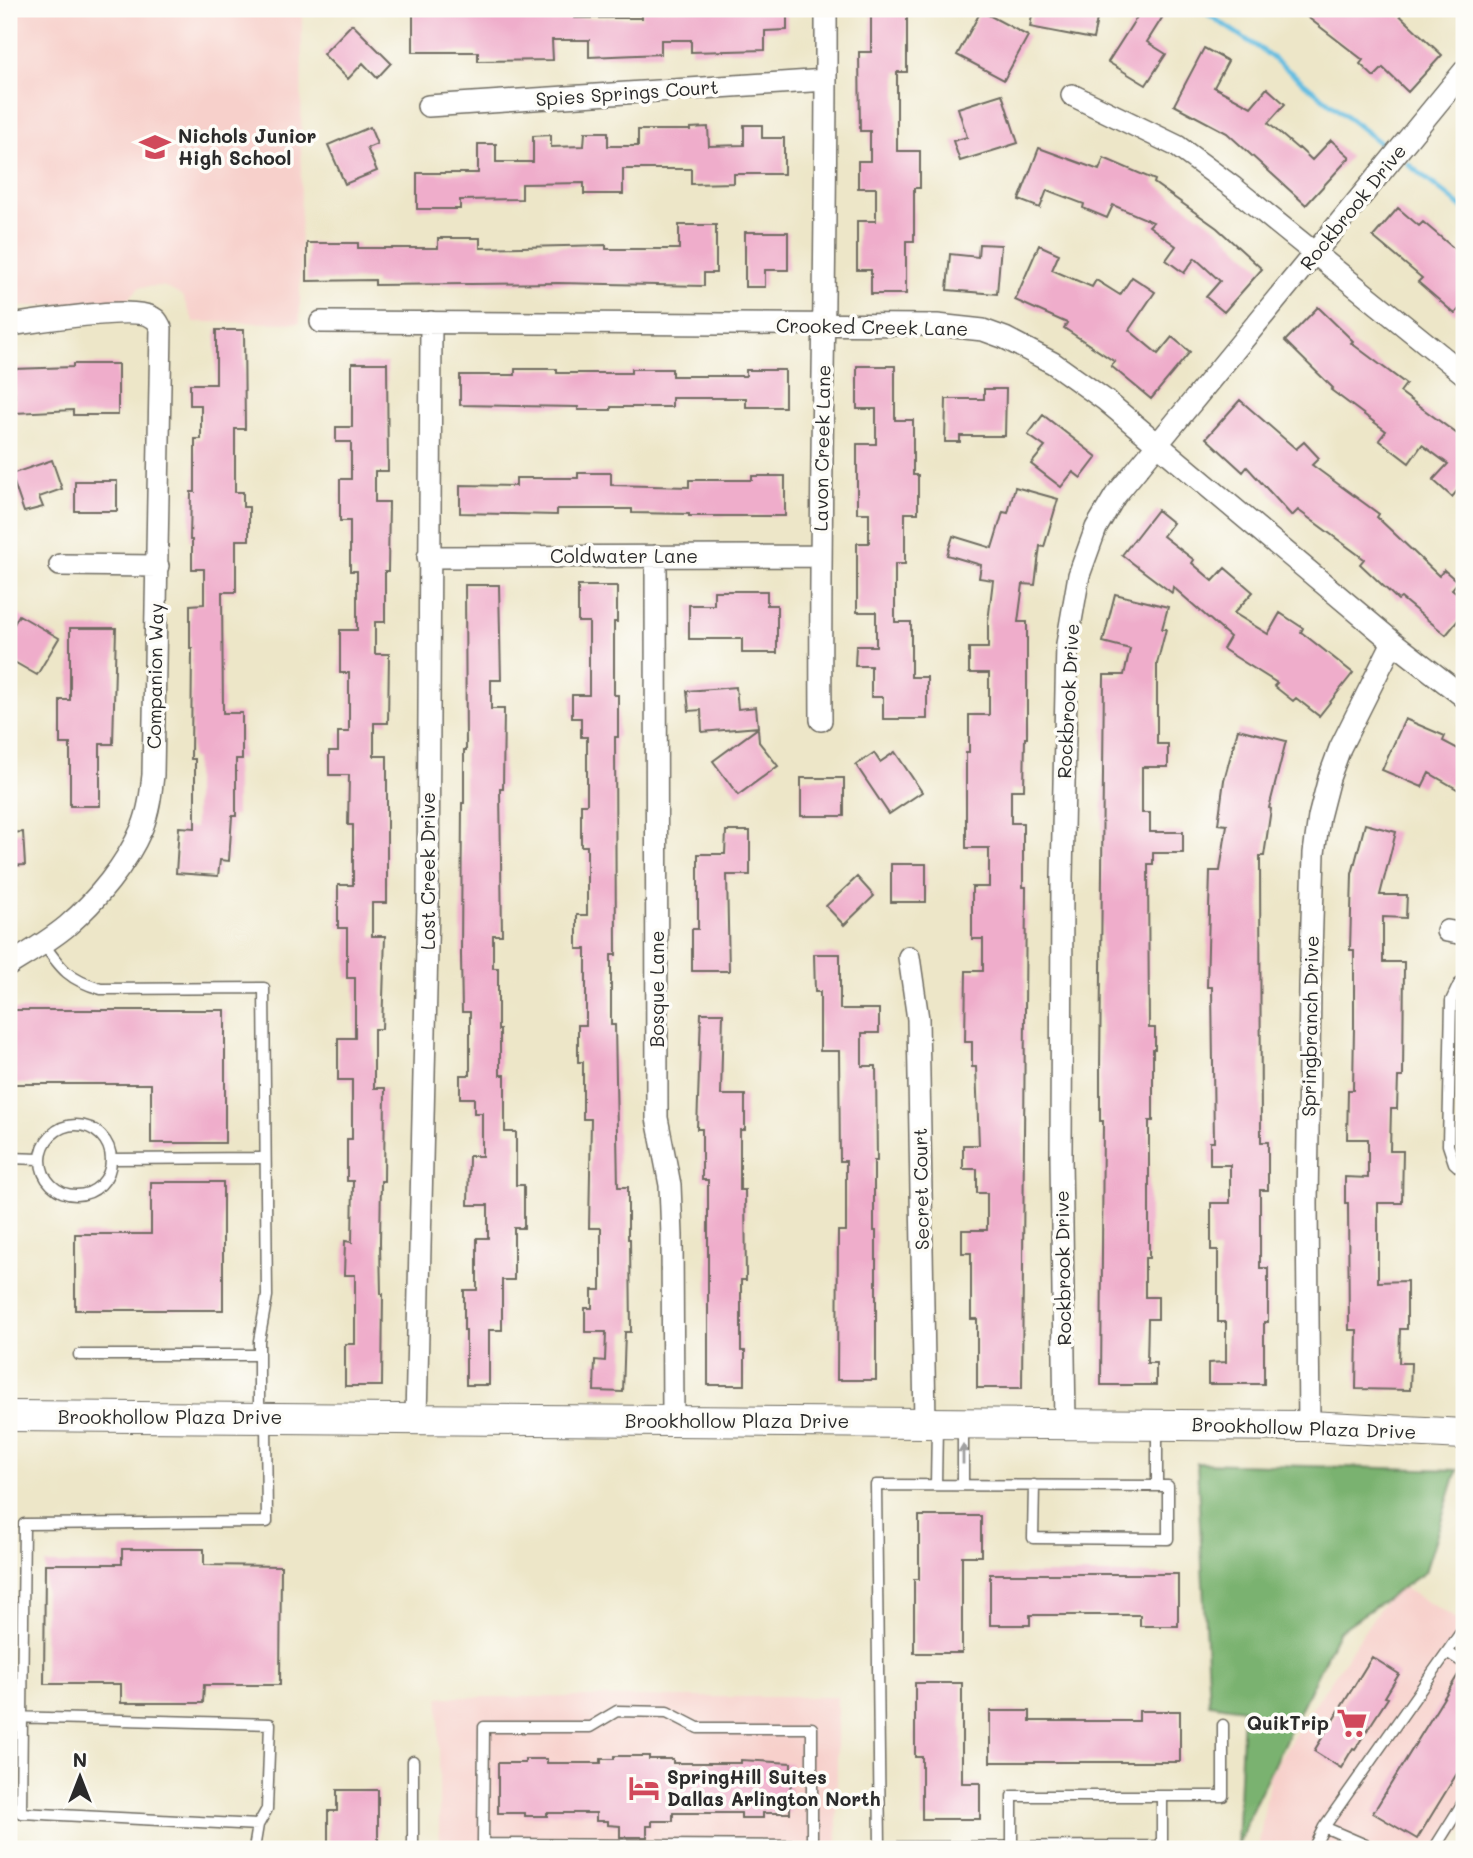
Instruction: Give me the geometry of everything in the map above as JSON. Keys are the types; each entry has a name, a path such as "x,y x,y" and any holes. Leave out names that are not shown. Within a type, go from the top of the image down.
{"street":[{"name":"Lavon Creek Lane","path":"821,720 819,556 825,326 826,9"},
{"name":"Rockbrook Drive","path":"1065,1423 1061,1159 1062,877 1067,644 1079,575 1096,528 1115,496 1464,71"},
{"name":"Spies Springs Court","path":"428,106 827,80"},
{"path":"1072,95 1177,146 1234,188 1464,374"},
{"name":"Companion Way","path":"9,325 122,312 148,315 155,319 161,328 153,775 149,803 142,827 126,858 101,890 66,926 9,965"},
{"name":"Crooked Creek Lane","path":"321,321 937,325 983,330 1005,338 1053,363 1105,400 1393,642 1464,697"},
{"name":"Lost Creek Drive","path":"416,1418 428,903 431,323"},
{"name":"Bosque Lane","path":"656,556 657,1118 670,1185 673,1420"},
{"name":"Coldwater Lane","path":"428,557 819,556"},
{"path":"60,565 158,566"},
{"name":"Springbranch Drive","path":"1309,1426 1307,1203 1314,853 1319,817 1340,748 1393,642"},
{"name":"Secret Court","path":"909,957 918,1019 942,1422"},
{"name":"Brookhollow Plaza Drive","path":"9,1416 1157,1424 1309,1426 1464,1434"}],"lane":[{"path":"43,943 63,972 80,984 101,989 264,988 267,1296 259,1355 267,1522 24,1524 22,1813 258,1825"},
{"path":"1464,981 1459,984 1451,1002 1448,1145 1454,1163 1464,1172"},
{"path":"67,1125 87,1126 104,1139 110,1149 110,1171 97,1188 76,1195 58,1191 50,1185 41,1168 40,1158 45,1141 51,1134 67,1125"},
{"path":"9,1158 40,1158"},
{"path":"111,1160 265,1158"},
{"path":"79,1355 259,1355"},
{"path":"936,1485 942,1422"},
{"path":"942,1422 962,1485"},
{"path":"1157,1424 1157,1486"},
{"path":"1034,1485 1033,1538 1168,1539 1168,1486 1034,1485 876,1485 880,1847 1162,1848 1162,1796"},
{"path":"1313,1849 1324,1827 1464,1628"},
{"path":"1447,1652 1464,1663"},
{"path":"617,1711 667,1712 698,1728 813,1728 813,1848 483,1844 484,1727 590,1727 617,1711"},
{"path":"9,1717 270,1724 267,1809 258,1825 254,1849"},
{"path":"1012,1847 1012,1796 1223,1796 1223,1725"},
{"path":"413,1760 413,1849"},
{"path":"1434,1849 1464,1801"},
{"path":"1324,1827 1375,1849"}],"shaded area":[{"name":"Nichols Junior High School","path":"9,9 302,9 300,323 194,322 182,296 163,286 140,287 125,302 9,307"},
{"path":"1396,1584 1464,1623 1464,1828 1449,1849 1258,1849 1270,1775"},
{"path":"439,1697 837,1697 837,1849 439,1849"}],"green space":[{"path":"1197,1463 1457,1470 1425,1572 1338,1632 1254,1805 1237,1847 1243,1709 1209,1704"}],"building":[{"path":"533,9 575,9 575,18 642,18 642,9 787,9 787,30 765,31 765,50 691,52 691,40 661,40 661,54 589,57 589,40 552,40 553,60 478,61 478,52 413,52 413,14 533,14"},
{"path":"871,9 907,9 907,72 897,72 897,151 920,151 920,188 914,188 914,241 906,241 906,294 871,294 871,270 857,270 857,221 876,221 876,188 858,188 858,161 870,161 870,131 860,131 859,52 871,52"},
{"path":"1033,9 1099,9 1093,39 1030,27"},
{"path":"1142,9 1148,9 1162,18 1147,42 1166,54 1146,85 1108,62"},
{"path":"1297,9 1393,9 1442,55 1408,92 1383,68 1374,77 1360,64 1363,60"},
{"path":"981,11 1028,36 1004,80 957,55"},
{"path":"352,24 391,63 377,78 363,63 348,79 323,54"},
{"path":"1204,48 1228,61 1214,87 1251,107 1267,88 1285,104 1268,123 1298,149 1312,160 1331,140 1350,157 1306,205 1227,133 1174,105"},
{"path":"1002,94 1018,143 960,161 953,141 967,137 958,108"},
{"path":"744,125 762,125 762,138 784,138 784,174 734,174 734,183 691,184 691,169 623,169 623,194 584,194 584,183 522,184 522,199 460,200 460,209 417,209 417,173 478,173 478,144 496,144 496,162 533,162 533,136 551,135 551,147 584,146 585,132 608,132 608,146 638,146 638,130 690,130 708,127 709,146 744,145"},
{"path":"370,127 377,144 367,148 377,171 345,184 328,145"},
{"path":"1039,148 1099,170 1104,158 1155,180 1154,183 1217,228 1262,269 1224,312 1206,297 1220,281 1195,258 1184,273 1166,260 1176,246 1149,226 1153,222 1113,205 1107,218 1083,208 1084,204 1047,190 1040,208 1019,200"},
{"path":"1398,208 1419,226 1423,222 1464,257 1464,303 1455,314 1418,282 1422,278 1373,237"},
{"path":"679,225 716,225 716,273 704,273 704,286 558,283 375,285 375,280 307,281 307,243 358,243 358,248 438,248 438,238 480,238 480,248 606,245 606,249 679,249"},
{"path":"745,232 788,232 788,270 765,270 765,287 745,287"},
{"path":"979,244 1001,245 997,294 947,290 950,254 978,257"},
{"path":"1039,245 1059,254 1052,270 1092,287 1096,280 1120,295 1132,277 1155,292 1129,330 1158,354 1172,337 1190,352 1151,399 1111,366 1115,362 1064,328 1067,323 1015,300"},
{"path":"1318,307 1353,341 1351,343 1406,384 1400,392 1464,439 1464,483 1452,497 1433,480 1448,464 1422,445 1409,463 1379,440 1386,431 1331,390 1333,388 1285,341"},
{"path":"216,330 244,330 245,429 235,429 235,492 243,492 243,507 249,507 249,540 236,540 236,592 222,592 223,713 242,713 242,759 236,759 236,816 232,816 229,861 220,860 218,876 176,873 179,827 195,828 195,759 191,759 190,605 204,604 204,569 192,569 190,540 191,492 195,492 195,439 201,439 201,405 190,405 190,384 216,384"},
{"path":"352,363 387,363 388,471 375,471 375,502 389,502 388,571 385,571 385,622 375,622 375,654 389,654 388,723 374,723 374,756 387,756 387,903 372,903 372,936 385,936 382,1029 374,1029 374,1088 385,1088 380,1242 383,1294 382,1386 345,1386 345,1344 355,1344 355,1275 344,1275 345,1241 352,1242 353,1181 347,1181 347,1139 352,1139 352,1080 338,1080 338,1038 355,1038 355,978 347,978 347,928 338,928 338,885 353,885 353,825 348,825 349,775 329,775 329,751 338,751 338,732 349,732 349,673 340,673 340,630 357,630 357,571 350,571 350,521 340,521 340,479 351,479 351,442 336,442 336,427 352,427"},
{"path":"73,364 118,364 118,415 73,415 73,410 15,413 13,369 73,367"},
{"path":"857,366 895,366 895,420 913,420 913,475 918,475 918,513 905,513 905,564 895,564 895,622 911,622 911,677 927,677 927,719 883,719 883,697 871,697 871,666 855,666 856,646 876,646 876,612 857,612 857,543 869,543 869,513 857,513 857,444 876,444 876,409 857,409"},
{"path":"515,369 557,369 557,373 631,373 631,369 672,369 672,376 746,376 746,370 785,370 785,407 746,407 746,398 672,398 672,407 611,407 611,410 460,405 460,375 515,375"},
{"path":"984,389 1006,389 1005,436 960,436 960,442 945,442 946,399 984,399"},
{"path":"1240,400 1296,449 1304,442 1319,458 1312,465 1379,514 1377,517 1439,576 1444,570 1458,582 1452,589 1464,598 1464,613 1446,635 1401,598 1398,600 1360,564 1364,559 1298,510 1292,516 1247,467 1243,472 1206,438"},
{"path":"1043,415 1097,457 1081,478 1073,472 1061,487 1031,464 1045,447 1028,435"},
{"path":"52,460 62,489 39,497 43,507 24,512 11,474"},
{"path":"578,473 611,473 611,485 689,487 689,480 752,480 752,476 785,476 785,516 689,516 632,513 632,509 557,509 557,515 460,513 460,485 516,486 516,478 578,478"},
{"path":"75,481 117,481 117,511 75,511"},
{"path":"1015,487 1058,499 1044,547 1040,546 1035,585 1023,584 1018,622 1027,622 1024,790 1011,790 1011,823 1023,823 1023,887 1026,887 1022,1388 977,1388 977,1319 971,1319 971,1253 962,1253 962,1230 987,1230 987,1193 977,1193 977,1169 963,1169 963,1145 979,1145 976,1067 972,1067 972,1042 965,1042 966,971 983,971 983,939 972,939 972,887 989,887 989,848 966,848 966,752 969,752 969,715 989,715 989,673 969,673 969,648 988,648 993,580 979,578 981,565 947,555 953,536 992,548 1003,512 1008,513"},
{"path":"1157,510 1173,523 1163,536 1194,560 1192,563 1213,581 1225,568 1253,592 1234,613 1268,634 1280,613 1303,628 1301,632 1353,673 1319,716 1296,698 1293,701 1274,686 1277,683 1223,649 1230,637 1173,587 1172,593 1122,555"},
{"path":"465,585 499,585 501,680 491,680 491,709 504,709 503,789 500,789 502,935 493,935 493,968 498,968 498,1030 500,1075 505,1075 505,1132 516,1132 516,1185 524,1185 524,1228 514,1228 514,1280 502,1280 502,1330 489,1330 489,1385 466,1385 464,1330 464,1290 477,1290 477,1238 488,1238 488,1205 468,1205 469,1156 482,1156 482,1113 474,1113 474,1098 460,1098 460,1075 470,1075 470,1012 462,1012 461,955 462,803 466,750"},
{"path":"578,586 617,586 617,622 614,622 614,695 618,695 618,737 615,737 616,955 611,955 611,1025 615,1025 618,1187 628,1187 630,1239 631,1332 625,1332 623,1392 594,1391 595,1360 605,1361 606,1332 585,1332 585,1308 592,1308 592,1290 601,1290 601,1228 589,1228 591,1119 583,1119 583,1062 578,1062 578,1025 586,1025 586,949 577,949 577,915 587,915 587,846 581,846 581,804 587,804 587,737 581,737 581,718 572,718 572,695 589,695 589,622 578,622"},
{"path":"714,591 767,591 767,605 777,605 777,653 742,653 742,639 689,639 689,605 714,605"},
{"path":"1115,594 1168,607 1162,629 1166,629 1157,664 1157,744 1168,744 1168,767 1142,767 1142,813 1150,813 1150,832 1183,832 1183,853 1153,853 1153,864 1148,864 1149,1028 1155,1028 1155,1049 1153,1121 1149,1121 1149,1258 1145,1258 1145,1297 1158,1297 1158,1319 1148,1319 1147,1363 1156,1363 1156,1385 1101,1385 1103,1121 1100,1121 1100,1070 1104,675 1124,675 1130,649 1103,642"},
{"path":"19,615 59,638 37,675 9,659 9,633"},
{"path":"70,628 116,628 113,744 100,744 100,806 70,806 70,744 60,744 60,700 70,700"},
{"path":"736,687 738,709 756,707 758,727 702,732 701,710 689,711 687,691"},
{"path":"1405,719 1445,736 1443,741 1464,752 1464,793 1429,773 1422,787 1382,770"},
{"path":"758,728 759,742 778,766 738,795 713,761"},
{"path":"1238,729 1286,741 1269,808 1264,856 1260,856 1261,1142 1268,1142 1268,1190 1260,1190 1260,1268 1268,1268 1268,1322 1264,1322 1264,1384 1208,1384 1208,1363 1226,1362 1226,1322 1218,1322 1218,1250 1211,1250 1211,1203 1230,1203 1230,1165 1210,1165 1210,1142 1214,1142 1212,987 1207,987 1210,871 1220,871 1227,825 1218,824 1224,780"},
{"path":"895,752 922,792 889,814 856,765 874,753 880,762"},
{"path":"801,778 844,778 844,816 801,816"},
{"path":"1365,824 1396,832 1380,895 1407,895 1406,918 1383,917 1383,962 1404,962 1403,1077 1398,1077 1397,1109 1391,1109 1390,1151 1403,1151 1402,1203 1378,1203 1378,1282 1407,1281 1407,1329 1400,1329 1399,1363 1411,1363 1410,1390 1356,1389 1357,1330 1349,1330 1348,1203 1345,1203 1345,1177 1368,1178 1368,1139 1347,1139 1348,1090 1353,1090 1354,950 1350,950 1352,874"},
{"path":"726,831 750,831 750,875 727,875 729,971 692,971 692,929 698,929 698,854 725,854"},
{"path":"23,832 25,865 9,866 9,833"},
{"path":"891,864 926,864 926,902 891,902"},
{"path":"857,877 874,896 844,925 826,906"},
{"path":"814,954 840,954 840,1009 879,1009 879,1033 862,1033 862,1066 876,1066 876,1380 837,1380 838,1231 846,1231 846,1161 840,1161 839,1051 820,1051 820,992 815,992"},
{"path":"9,1010 225,1010 225,1143 151,1143 151,1084 9,1084"},
{"path":"701,1013 723,1013 721,1095 745,1095 745,1130 740,1130 740,1190 745,1190 746,1280 741,1280 741,1351 745,1351 745,1385 708,1385 708,1180 702,1180 702,1129 697,1129"},
{"path":"151,1182 223,1182 223,1310 75,1310 75,1234 151,1234"},
{"path":"919,1516 981,1516 981,1556 962,1556 962,1653 914,1653 914,1579 919,1579"},
{"path":"122,1549 204,1549 204,1565 281,1566 280,1685 204,1685 203,1703 121,1703 121,1684 44,1684 45,1564 122,1564"},
{"path":"990,1574 1178,1574 1178,1626 1140,1626 1140,1615 1030,1615 1030,1625 990,1625"},
{"name":"QuikTrip","path":"1372,1657 1399,1674 1385,1697 1388,1698 1341,1768 1314,1751"},
{"path":"1461,1670 1464,1671 1464,1762 1417,1839 1373,1813"},
{"path":"915,1683 962,1683 962,1783 980,1783 980,1819 922,1819 922,1757 915,1757"},
{"path":"990,1711 1030,1711 1030,1721 1139,1721 1139,1711 1180,1711 1180,1762 990,1762"},
{"name":"SpringHill Suites Dallas Arlington North","path":"614,1756 649,1756 649,1759 673,1759 673,1763 741,1763 741,1760 791,1763 790,1813 763,1813 763,1818 741,1818 741,1813 673,1813 673,1821 652,1821 652,1826 647,1826 647,1837 620,1837 620,1826 608,1825 608,1821 596,1821 596,1813 525,1816 525,1813 498,1813 498,1763 525,1763 525,1759 547,1759 547,1763 601,1763 601,1759 614,1759"},
{"path":"337,1790 378,1790 378,1849 328,1849 328,1811 337,1811"}],"waterway":[{"path":"1200,9 1265,52 1384,146"},
{"path":"1408,164 1464,209"}],"place":[{"name":"Nichols Junior High School","path":"155,147"},
{"name":"QuikTrip","path":"1352,1723"},
{"name":"SpringHill Suites Dallas Arlington North","path":"644,1788"}]}
